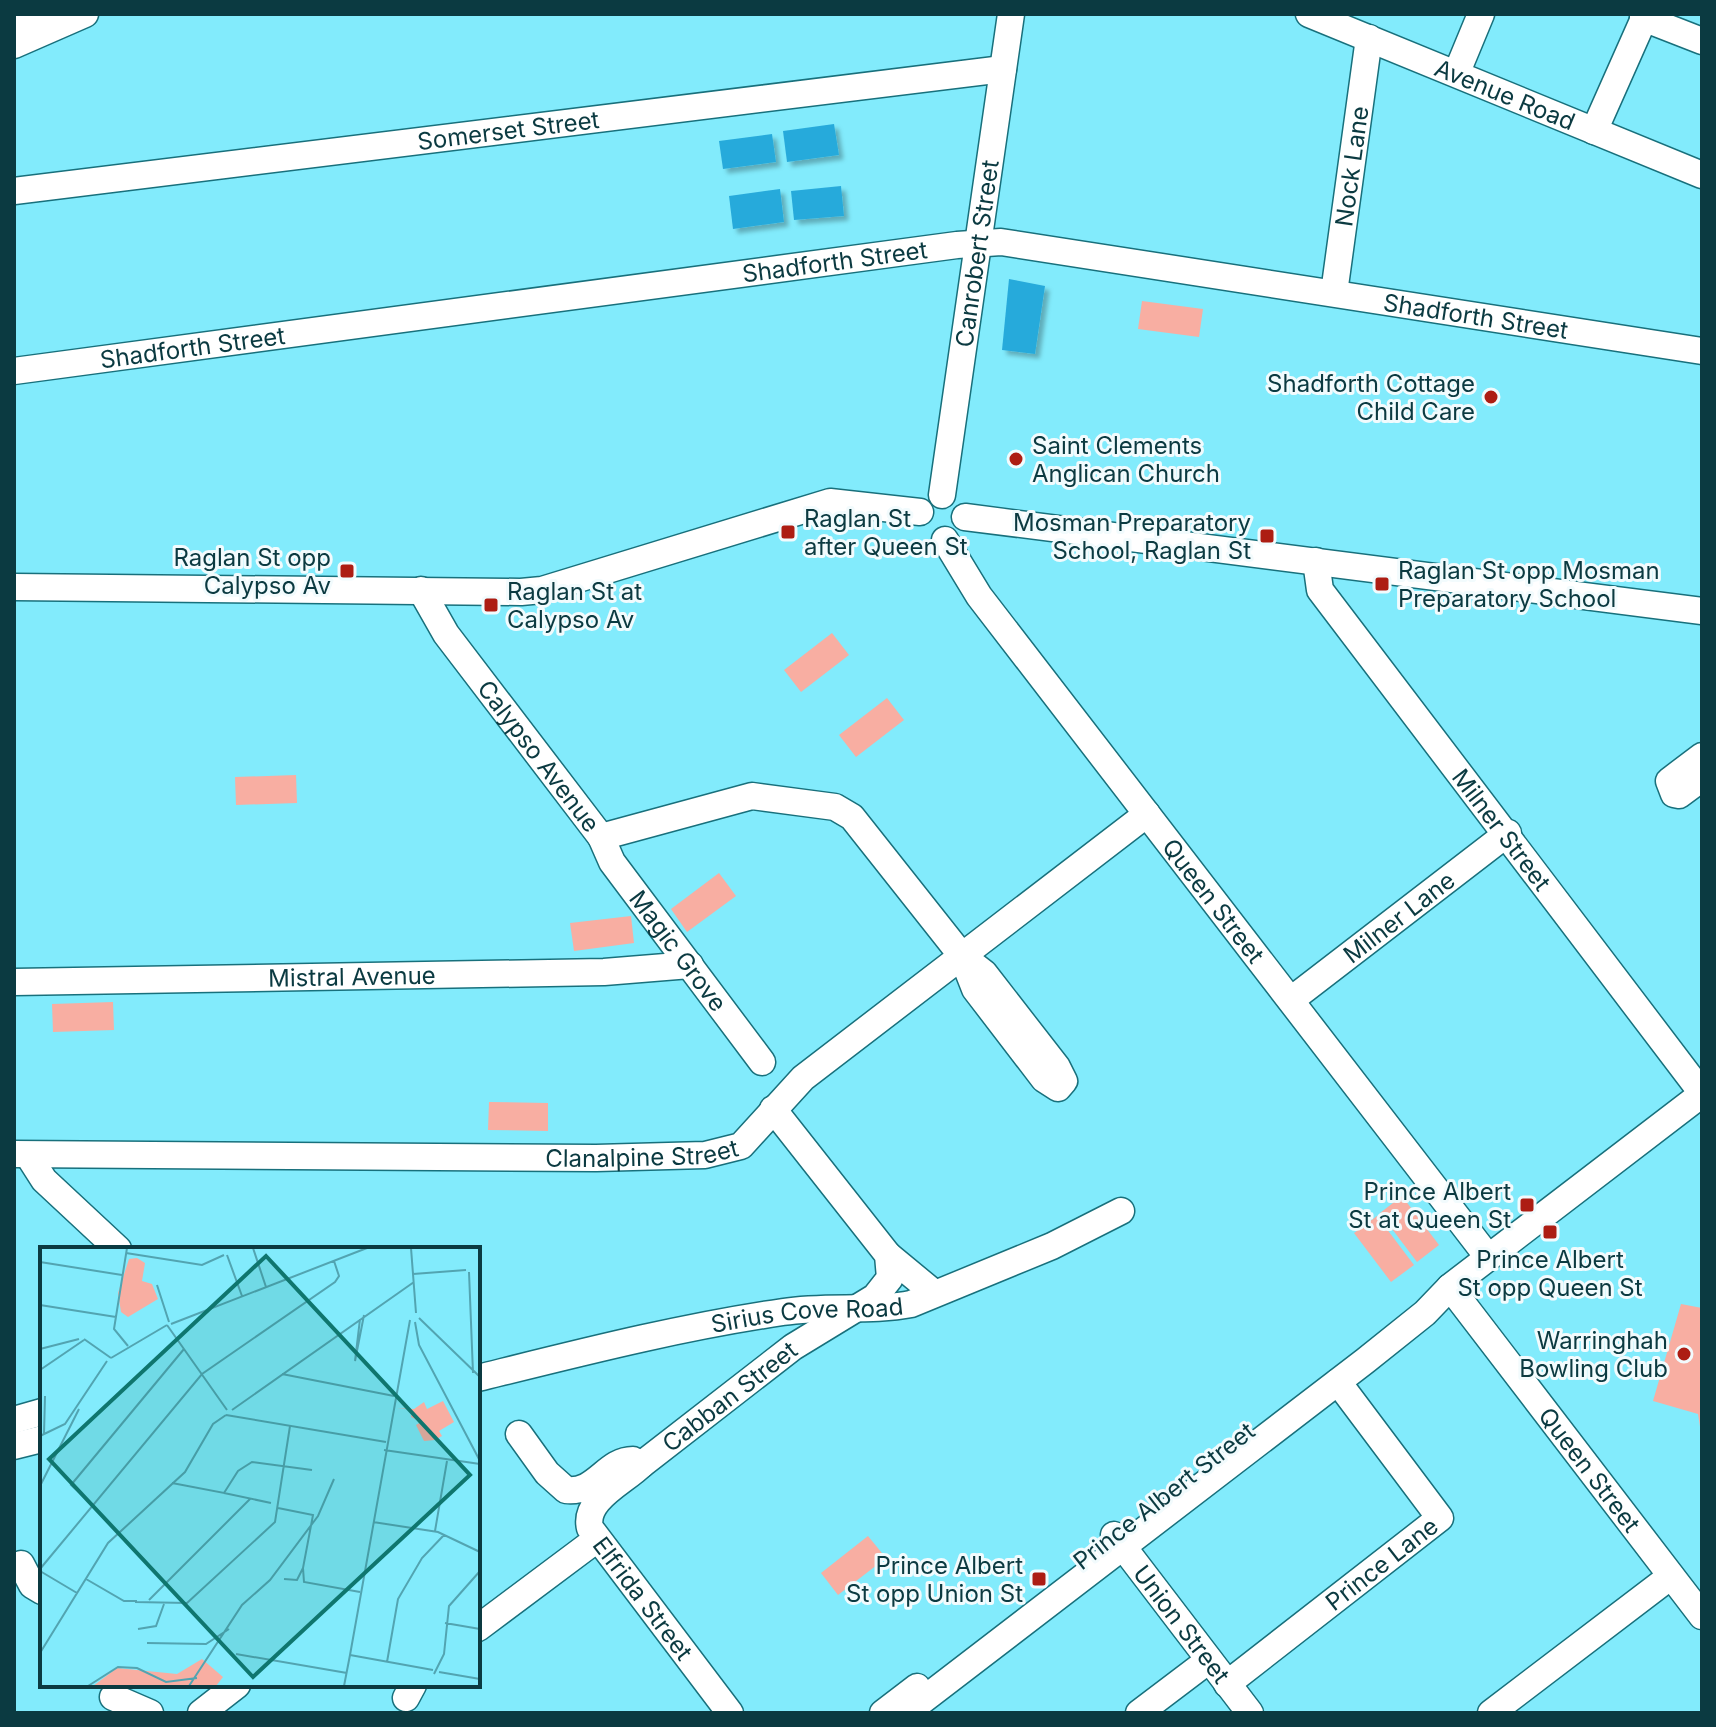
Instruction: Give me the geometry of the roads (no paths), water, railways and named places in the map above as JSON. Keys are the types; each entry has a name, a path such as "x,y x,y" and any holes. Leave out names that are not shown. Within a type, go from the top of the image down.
{"street":[{"path":"14,24 37,14"},
{"path":"14,45 85,14"},
{"name":"Canrobert Street","path":"942,495 1011,14"},
{"name":"Avenue Road","path":"1309,14 1457,72 1702,175"},
{"path":"1457,72 1481,14"},
{"path":"1594,131 1644,15 1702,41"},
{"name":"Nock Lane","path":"1334,293 1369,38"},
{"name":"Somerset Street","path":"14,191 1003,69"},
{"name":"Shadforth Street","path":"14,371 980,243 1025,245 1702,351"},
{"path":"942,495 960,503 965,517 957,535 945,540 925,533 920,512 929,498 942,495"},
{"path":"14,587 542,590 830,502 920,512"},
{"path":"965,517 1702,611"},
{"name":"Queen Street","path":"945,540 972,586 1488,1257"},
{"name":"Milner Street","path":"1316,561 1320,590 1508,833 1702,1093"},
{"name":"Calypso Avenue","path":"421,590 446,634 601,837 752,796 835,807 857,823 962,956 984,973 1057,1067 1064,1081 1058,1088 1044,1079 975,989 962,956"},
{"path":"1702,756 1669,781 1669,786 1674,794 1679,795 1702,778"},
{"name":"Clanalpine Street","path":"21,1154 705,1155 741,1146 803,1078 1147,814"},
{"name":"Milner Lane","path":"1291,1000 1508,833"},
{"name":"Magic Grove","path":"601,837 612,862 762,1062"},
{"name":"Mistral Avenue","path":"14,982 604,972 690,965"},
{"name":"Prince Albert Street","path":"883,1713 1338,1382 1425,1313 1450,1287 1702,1093"},
{"path":"773,1109 888,1255 934,1293"},
{"path":"21,1154 44,1180 116,1247"},
{"name":"Sirius Cove Road","path":"480,1378 703,1324 788,1311 862,1306 889,1309 911,1304 1040,1251 1121,1211"},
{"path":"862,1306 885,1288 891,1266 888,1255"},
{"name":"Queen Street","path":"1450,1287 1702,1616"},
{"name":"Prince Albert Street","path":"906,1713 1413,1304 1450,1287"},
{"name":"Cabban Street","path":"641,1465 793,1347 862,1306"},
{"name":"Prince Lane","path":"1227,1684 1440,1518 1338,1382"},
{"path":"14,1420 40,1413"},
{"path":"519,1434 547,1473 566,1490 588,1488 621,1461 633,1460 641,1465"},
{"path":"14,1446 40,1440"},
{"name":"Elfrida Street","path":"641,1465 590,1510 588,1519 597,1539 730,1713"},
{"path":"480,1627 597,1539"},
{"name":"Union Street","path":"1119,1541 1250,1713"},
{"path":"21,1564 32,1585 40,1590"},
{"path":"1491,1713 1671,1576"},
{"path":"1139,1713 1209,1660"},
{"path":"201,1713 234,1687"},
{"path":"114,1698 150,1713"}],"place":[{"name":"Shadforth Cottage Child Care","path":"1491,397"},
{"name":"Saint Clements Anglican Church","path":"1016,459"},
{"name":"Raglan St after Queen St","path":"788,532"},
{"name":"Mosman Preparatory School, Raglan St","path":"1267,536"},
{"name":"Raglan St opp Calypso Av","path":"347,571"},
{"name":"Raglan St opp Mosman Preparatory School","path":"1382,584"},
{"name":"Raglan St at Calypso Av","path":"491,605"},
{"name":"Prince Albert St at Queen St","path":"1527,1205"},
{"name":"Prince Albert St opp Queen St","path":"1550,1232"},
{"name":"Warringhah Bowling Club","path":"1684,1354"},
{"name":"Prince Albert St opp Union St","path":"1039,1579"}]}
